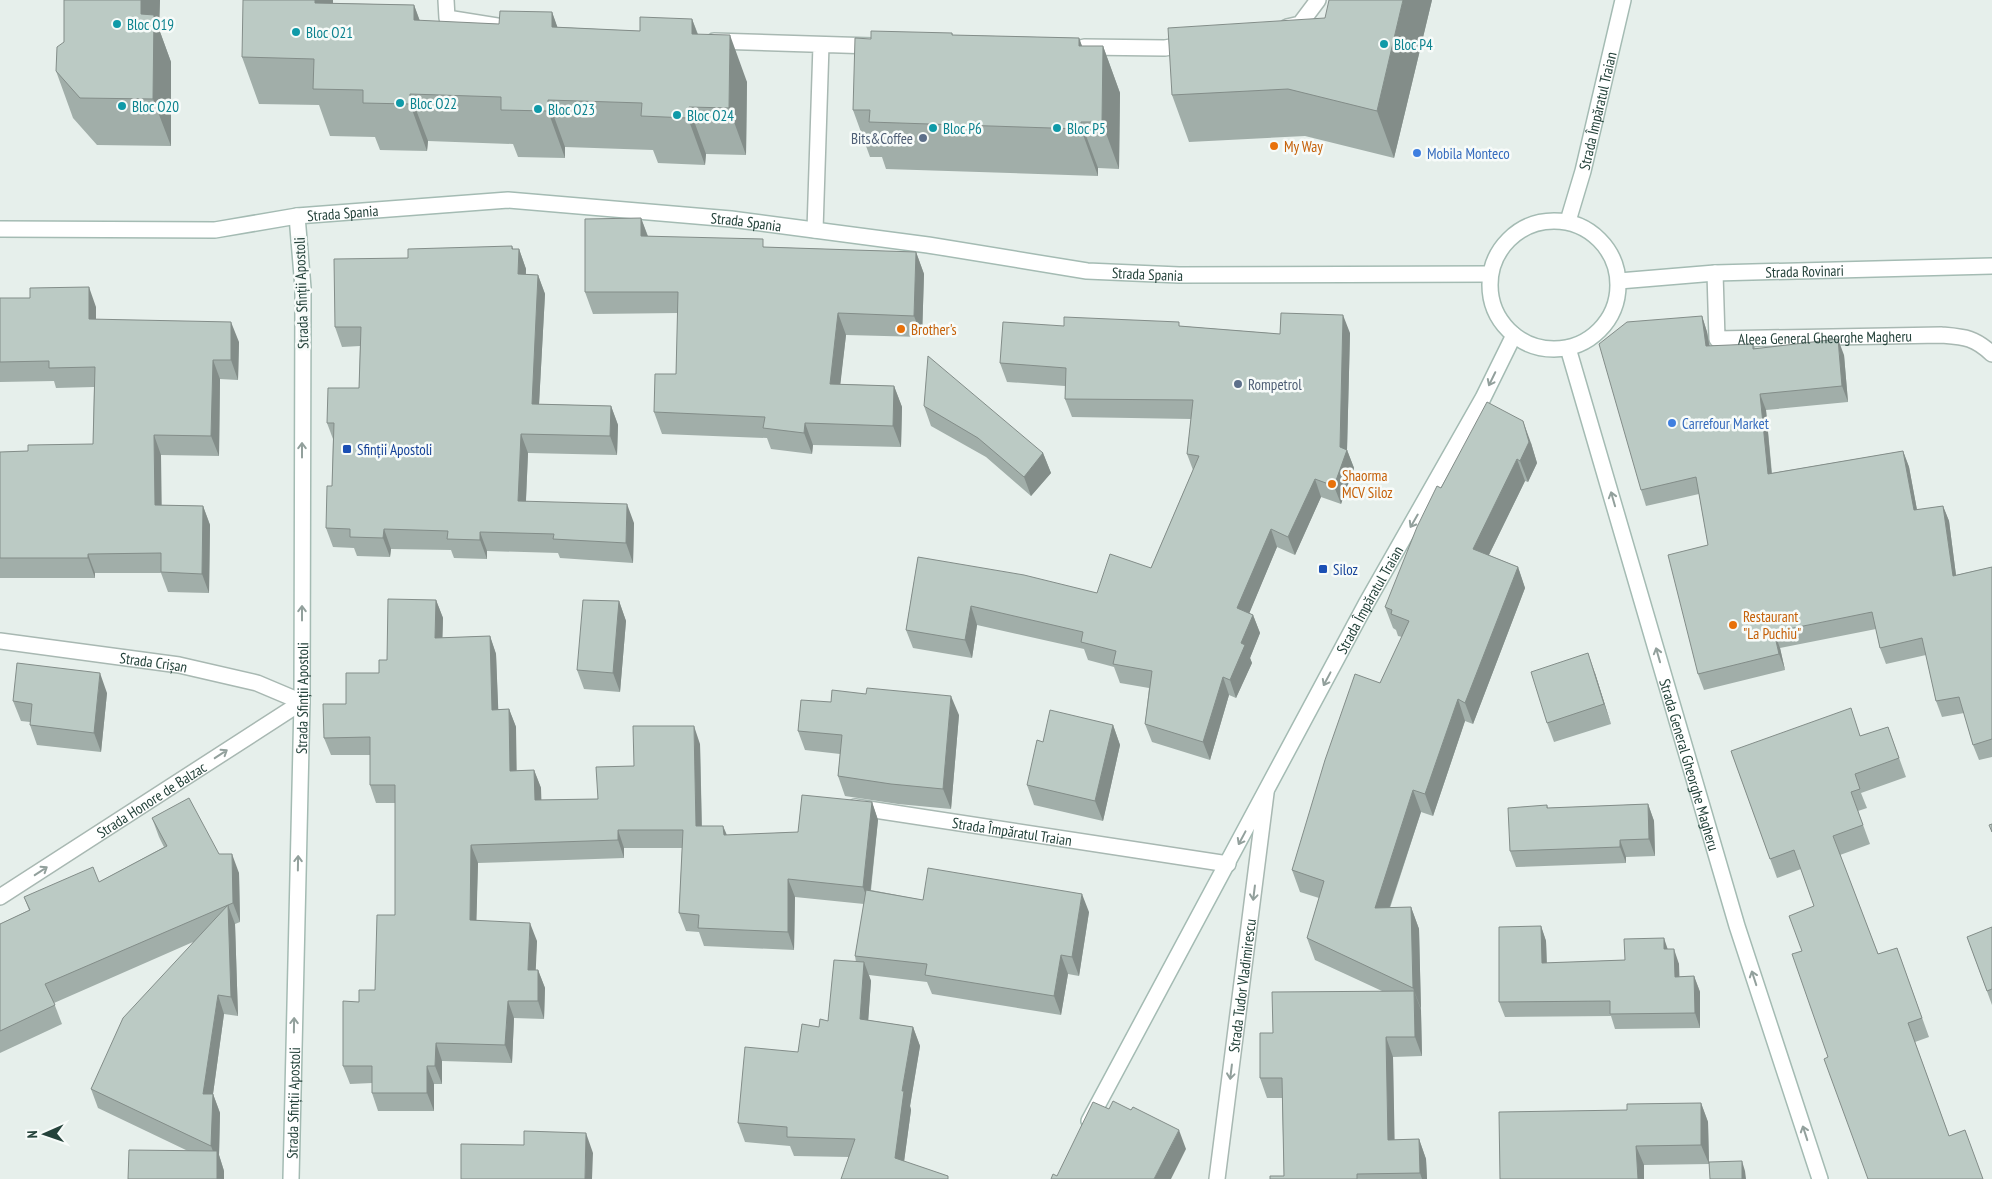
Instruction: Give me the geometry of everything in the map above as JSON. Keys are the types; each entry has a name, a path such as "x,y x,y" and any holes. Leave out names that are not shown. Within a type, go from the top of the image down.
{"street":[{"path":"446,0 447,18 512,29"},
{"path":"1271,30 1300,24 1318,0"},
{"name":"Strada Împăratul Traian","path":"1568,221 1583,171 1623,0"},
{"path":"695,40 821,46 890,46"},
{"path":"1069,47 1165,48 1203,41"},
{"path":"815,230 821,46"},
{"name":"Strada Spania","path":"0,229 215,230 297,216 508,200 731,218 1087,271 1178,275 1490,274"},
{"name":"Strada Sfinții Apostoli","path":"291,1179 302,702 303,288 297,216"},
{"path":"1547,220 1568,221 1588,229 1603,242 1614,260 1619,280 1617,299 1610,316 1600,331 1585,342 1568,348 1548,349 1530,345 1514,335 1502,323 1493,308 1489,291 1490,274 1497,254 1509,237 1527,226 1547,220"},
{"name":"Strada Rovinari","path":"1619,280 1715,273 1992,266"},
{"name":"Aleea General Gheorghe Magheru","path":"1715,273 1717,339 1941,335 1968,337 1992,354"},
{"name":"Strada Împăratul Traian","path":"1081,1136 1366,604 1483,398 1514,335"},
{"name":"Strada General Gheorghe Magheru","path":"1568,348 1738,926 1820,1179"},
{"name":"Strada Crișan","path":"0,641 179,665 257,683 302,702"},
{"name":"Strada Honore de Balzac","path":"0,897 302,702"},
{"name":"Strada Tudor Vladimirescu","path":"1217,1179 1266,793"},
{"name":"Strada Împăratul Traian","path":"836,804 1228,864"}],"building":[{"path":"64,0 141,0 141,14 154,15 153,99 80,98 56,71 57,47 64,42"},
{"path":"243,0 315,0 315,3 414,5 414,20 499,24 500,11 552,12 552,27 640,31 640,17 692,19 692,34 730,35 729,108 689,107 688,118 641,116 642,103 548,100 548,111 501,110 501,97 410,94 410,104 363,103 363,90 313,89 314,59 242,57"},
{"path":"1329,0 1403,0 1377,111 1288,89 1172,95 1168,28 1325,18"},
{"path":"871,31 1079,38 1079,46 1103,46 1102,122 1081,122 1081,129 869,122 870,110 853,110 855,38 871,39"},
{"path":"641,218 641,236 763,239 763,247 916,252 914,316 838,313 830,384 894,386 893,426 805,423 804,433 763,428 765,417 654,412 655,374 676,374 678,292 585,292 585,219"},
{"path":"512,246 512,249 519,249 518,274 538,275 532,404 611,406 610,436 521,434 518,501 627,504 626,543 553,539 554,534 480,532 480,540 447,539 448,531 384,529 383,538 350,537 350,529 326,528 327,486 332,486 334,423 327,423 328,388 359,388 361,327 335,327 334,259 408,258 408,249"},
{"path":"89,287 89,319 231,322 231,360 213,360 211,436 154,435 155,505 203,506 202,574 161,572 161,553 88,554 88,558 0,558 0,452 28,451 28,445 93,444 95,367 49,368 49,361 0,362 0,298 30,298 30,288"},
{"path":"1281,313 1343,315 1340,447 1347,450 1334,486 1315,479 1288,537 1271,529 1237,608 1253,615 1241,643 1245,645 1230,680 1223,677 1203,742 1145,724 1152,671 1113,664 1116,651 1081,642 1083,632 971,606 965,640 906,630 918,557 1024,575 1097,593 1110,554 1151,568 1199,456 1187,454 1193,400 1065,399 1066,368 1000,363 1003,322 1064,326 1064,317 1179,322 1179,326 1280,334"},
{"path":"1702,316 1706,346 1753,344 1753,349 1838,339 1842,386 1760,394 1768,474 1903,451 1914,510 1943,506 1953,576 1992,567 1992,739 1973,745 1959,697 1936,701 1922,638 1880,648 1872,612 1774,632 1779,654 1698,674 1668,555 1708,545 1696,477 1641,490 1599,344 1627,322"},
{"path":"928,356 1043,453 1024,477 978,438 924,406"},
{"path":"1487,402 1523,421 1529,442 1520,461 1517,459 1473,549 1518,567 1465,703 1458,699 1425,794 1413,790 1375,908 1411,907 1413,988 1307,938 1324,881 1292,870 1325,760 1355,674 1380,683 1409,621 1391,614 1392,610 1385,607 1417,527 1437,486 1441,488"},
{"path":"388,599 436,600 435,638 490,636 492,710 509,709 510,771 534,770 535,800 598,799 596,767 634,766 633,726 694,726 696,826 723,826 724,835 798,832 802,795 872,802 863,887 788,879 788,932 698,928 699,915 679,913 683,830 618,830 618,840 471,845 470,920 530,923 528,970 538,970 538,1001 508,1001 505,1045 436,1043 435,1066 427,1066 427,1093 372,1093 372,1066 343,1066 343,1001 359,1002 359,990 375,990 377,915 395,915 395,785 370,785 370,737 324,738 323,704 346,704 346,673 379,673 379,660 387,660"},
{"path":"583,600 619,601 613,673 577,670"},
{"path":"1588,653 1604,704 1547,723 1531,672"},
{"path":"17,663 100,673 94,733 30,725 32,704 13,701"},
{"path":"867,688 951,696 943,789 838,776 842,735 798,731 801,700 831,702 832,690 866,694"},
{"path":"1851,708 1860,736 1888,727 1899,758 1855,774 1860,789 1851,792 1863,825 1833,836 1878,954 1897,948 1922,1018 1908,1023 1949,1136 1965,1130 1983,1179 1868,1179 1824,1059 1828,1057 1792,954 1802,951 1789,916 1814,906 1794,850 1770,859 1731,751"},
{"path":"1050,710 1113,725 1095,801 1027,785 1037,740 1043,742"},
{"path":"189,798 219,854 232,854 233,903 45,984 55,1005 0,1031 0,924 30,910 24,897 93,867 99,882 167,846 152,818"},
{"path":"1648,804 1649,839 1620,840 1620,847 1510,851 1508,808 1547,805 1547,808"},
{"path":"928,868 1082,894 1072,957 1061,955 1054,996 925,975 927,964 855,956 866,890 923,900"},
{"path":"228,905 231,997 218,995 203,1094 213,1094 211,1146 91,1089 123,1018"},
{"path":"1541,926 1542,963 1625,960 1624,939 1664,938 1664,949 1674,949 1675,977 1694,976 1695,1013 1610,1014 1610,1001 1499,1002 1499,927"},
{"path":"1992,927 1992,989 1987,991 1967,937"},
{"path":"834,960 864,962 860,1019 913,1027 902,1091 904,1091 895,1158 948,1176 948,1179 841,1179 855,1139 787,1137 787,1127 738,1123 745,1047 798,1052 802,1024 819,1027 820,1019 828,1021"},
{"path":"1414,991 1415,1037 1386,1037 1388,1140 1419,1139 1420,1173 1357,1174 1357,1179 1270,1179 1270,1176 1284,1176 1282,1078 1260,1078 1260,1033 1273,1033 1272,992"},
{"path":"1113,1101 1131,1110 1133,1107 1179,1130 1154,1179 1051,1179 1053,1174 1057,1176 1093,1102 1109,1109"},
{"path":"1701,1103 1701,1145 1636,1146 1638,1179 1500,1179 1499,1112 1627,1110 1627,1104"},
{"path":"524,1131 586,1133 585,1179 461,1179 461,1144 524,1145"},
{"path":"129,1150 217,1151 217,1179 128,1179"},
{"path":"1742,1161 1742,1179 1710,1179 1709,1162"}],"place":[{"name":"Bloc O19","path":"117,24"},
{"name":"Bloc O21","path":"296,32"},
{"name":"Bloc P4","path":"1384,44"},
{"name":"Bloc O22","path":"400,103"},
{"name":"Bloc O20","path":"122,106"},
{"name":"Bloc O23","path":"538,109"},
{"name":"Bloc O24","path":"677,115"},
{"name":"Bloc P6","path":"933,128"},
{"name":"Bloc P5","path":"1057,128"},
{"name":"Bits&Coffee","path":"923,138"},
{"name":"My Way","path":"1274,146"},
{"name":"Mobila Monteco","path":"1417,153"},
{"name":"Brother's","path":"901,329"},
{"name":"Rompetrol","path":"1238,384"},
{"name":"Carrefour Market","path":"1672,423"},
{"name":"Sfinții Apostoli","path":"347,449"},
{"name":"Shaorma MCV Siloz","path":"1332,484"},
{"name":"Siloz","path":"1323,569"},
{"name":"Restaurant \"La Puchiu\"","path":"1733,625"}]}
